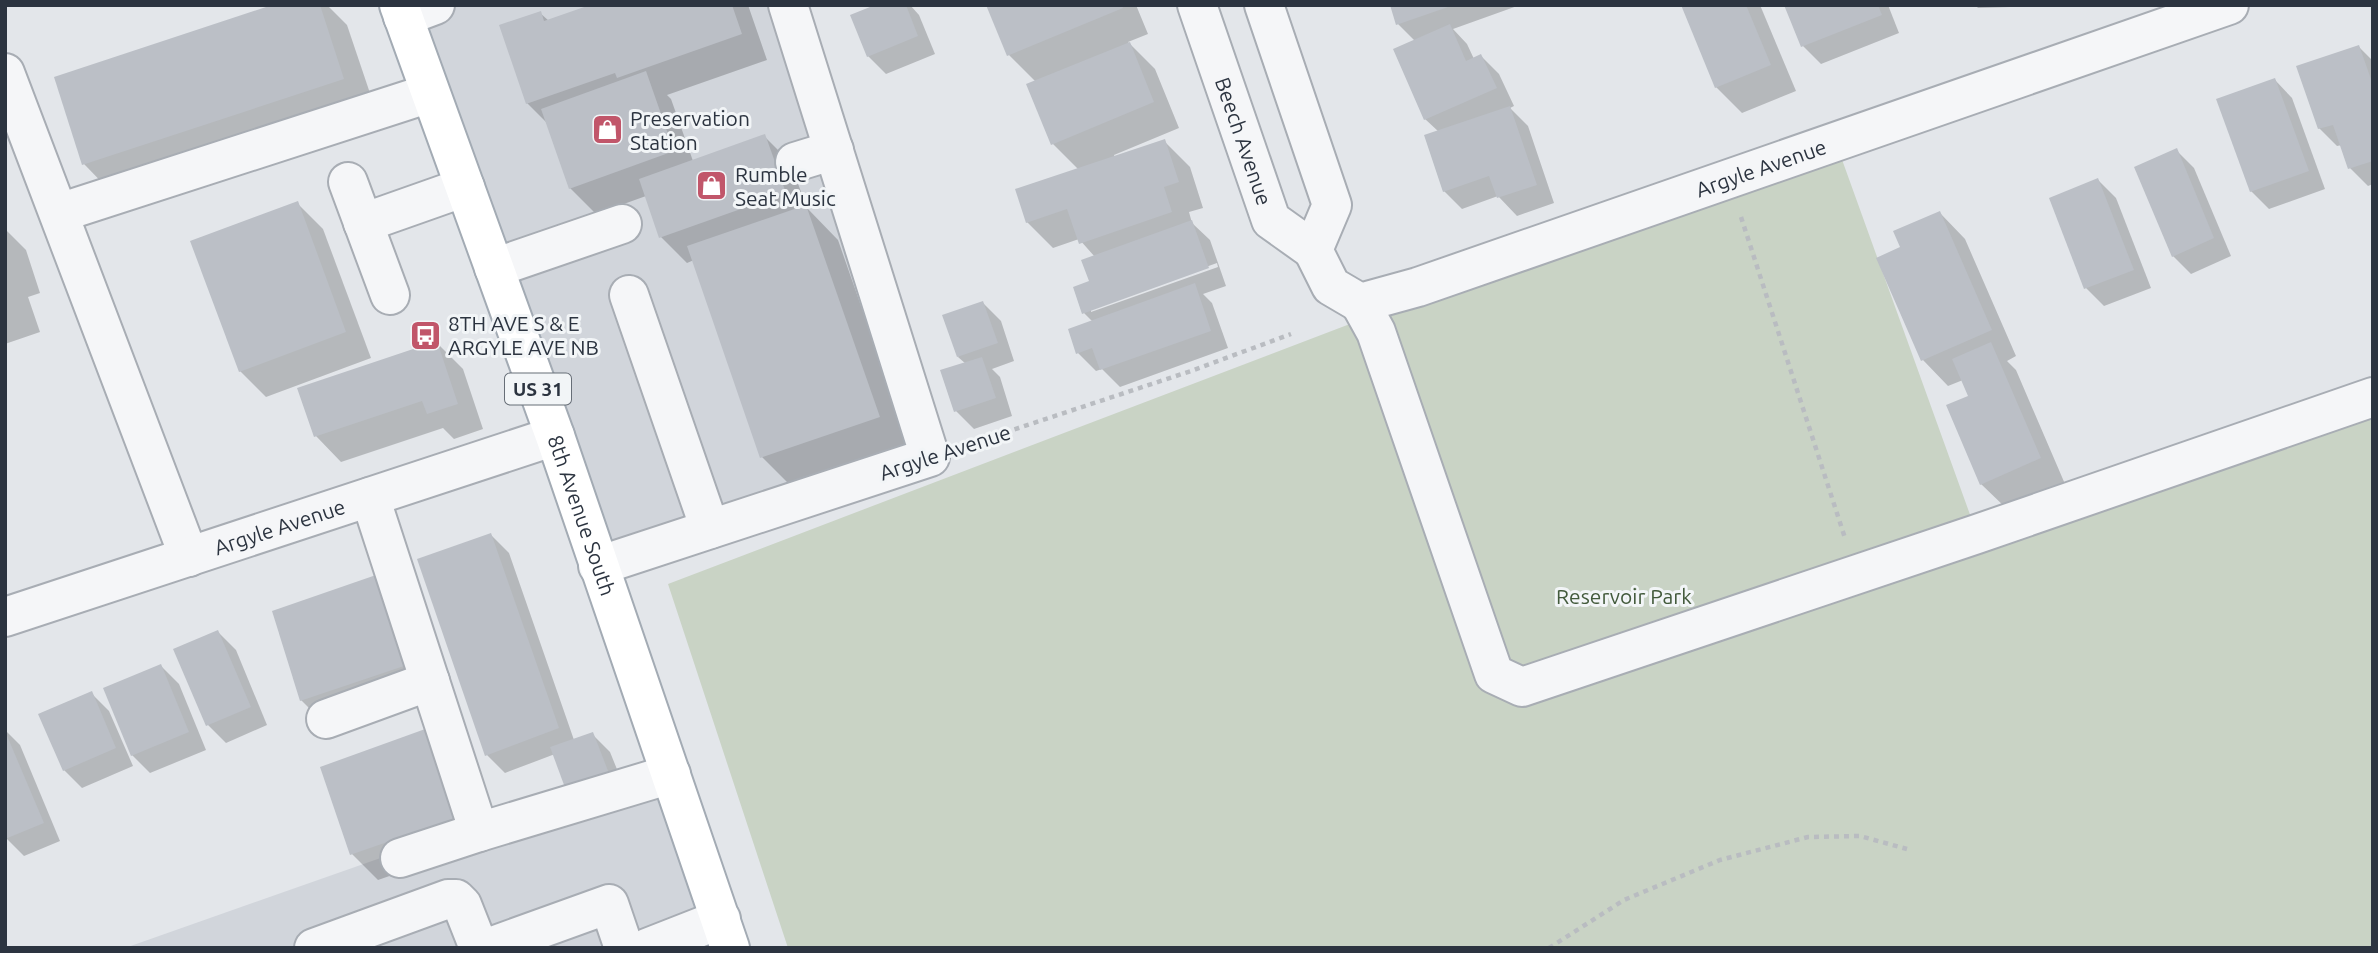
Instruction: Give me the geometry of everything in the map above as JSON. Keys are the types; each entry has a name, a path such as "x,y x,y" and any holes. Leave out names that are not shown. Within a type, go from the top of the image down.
{"main road":[{"name":"8th Avenue South","path":"412,9 430,93 555,436 726,934"}],"street":[{"path":"788,5 930,457"},
{"name":"Beech Avenue","path":"1197,5 1271,220 1313,250"},
{"path":"1264,5 1332,205 1313,250 1331,286 1360,303 1376,331 1494,674 1522,687 2373,397"},
{"name":"Argyle Avenue","path":"1360,303 1418,287 2229,5"},
{"path":"5,73 14,120 59,213 189,556"},
{"path":"59,213 430,93"},
{"path":"795,162 834,150"},
{"path":"348,182 390,295"},
{"path":"363,223 465,187"},
{"path":"494,268 622,224"},
{"path":"629,295 710,529"},
{"name":"Argyle Avenue","path":"5,617 555,436"},
{"name":"Argyle Avenue","path":"598,566 930,457"},
{"path":"370,497 479,832"},
{"path":"326,719 430,681"},
{"path":"400,858 671,774"},
{"path":"314,948 448,899 456,899 463,905 479,948"},
{"path":"487,948 609,904 624,948"},
{"path":"647,948 726,934"}],"path":[{"path":"1730,179 1857,575"},
{"name":"Argyle Avenue","path":"930,457 1191,371 1291,334"},
{"path":"1549,948 1624,900 1720,860 1808,837 1860,836 1907,849"}],"shaded area":[{"path":"399,5 788,5 930,457 598,566"},
{"path":"666,759 728,948 125,948 514,811"}],"green space":[{"name":"Reservoir Park","path":"1836,143 1977,534 2373,397 2373,948 788,948 668,584 1730,179"}],"building":[{"path":"272,5 320,5 344,79 82,165 54,77"},
{"path":"590,5 732,5 742,34 617,78 615,73 526,104 499,25 541,11 544,21"},
{"path":"875,5 906,5 918,36 867,57 850,15"},
{"path":"986,5 1122,5 1123,8 1007,56"},
{"path":"1390,5 1451,5 1451,6 1396,25"},
{"path":"1681,5 1746,5 1771,65 1715,88"},
{"path":"1784,5 1878,5 1882,15 1801,47"},
{"path":"1450,24 1466,61 1481,54 1497,88 1424,120 1393,49"},
{"path":"1130,42 1154,102 1051,145 1026,84"},
{"path":"2359,45 2373,85 2373,161 2348,169 2333,125 2318,129 2296,66"},
{"name":"Preservation Station","path":"646,71 674,151 569,189 541,109"},
{"path":"2275,78 2309,171 2250,192 2216,99"},
{"path":"1510,106 1537,185 1497,198 1489,176 1443,192 1424,135"},
{"name":"Rumble Seat Music","path":"765,134 786,193 659,238 639,179"},
{"path":"1165,139 1179,182 1164,187 1172,212 1079,244 1067,209 1026,223 1015,189"},
{"path":"2177,148 2214,238 2172,257 2134,167"},
{"path":"2098,178 2134,270 2084,289 2049,198"},
{"path":"298,201 346,332 239,372 190,241"},
{"path":"806,205 880,417 760,458 687,246"},
{"path":"1940,211 1992,330 1921,361 1876,258 1900,247 1893,231"},
{"path":"1192,220 1209,268 1082,314 1073,287 1089,281 1081,260"},
{"path":"1195,283 1211,331 1100,370 1092,348 1076,354 1068,329"},
{"path":"983,301 998,343 957,357 942,315"},
{"path":"437,341 458,404 427,414 422,401 314,437 297,388"},
{"path":"1991,342 2041,458 1980,485 1946,405 1968,396 1952,359"},
{"path":"982,357 996,398 954,412 940,370"},
{"path":"491,533 559,728 485,756 417,559"},
{"path":"376,575 404,666 300,701 272,611"},
{"path":"218,630 251,707 206,726 173,649"},
{"path":"161,664 189,732 131,756 103,688"},
{"path":"92,691 116,748 63,771 38,714"},
{"path":"428,728 459,817 350,855 320,767"},
{"path":"5,731 44,823 5,839"},
{"path":"593,732 610,776 567,793 550,747"}],"place":[{"name":"Preservation Station","path":"607,130"},
{"name":"Rumble Seat Music","path":"712,186"},
{"name":"8TH AVE S & E ARGYLE AVE NB","path":"425,335"}]}
